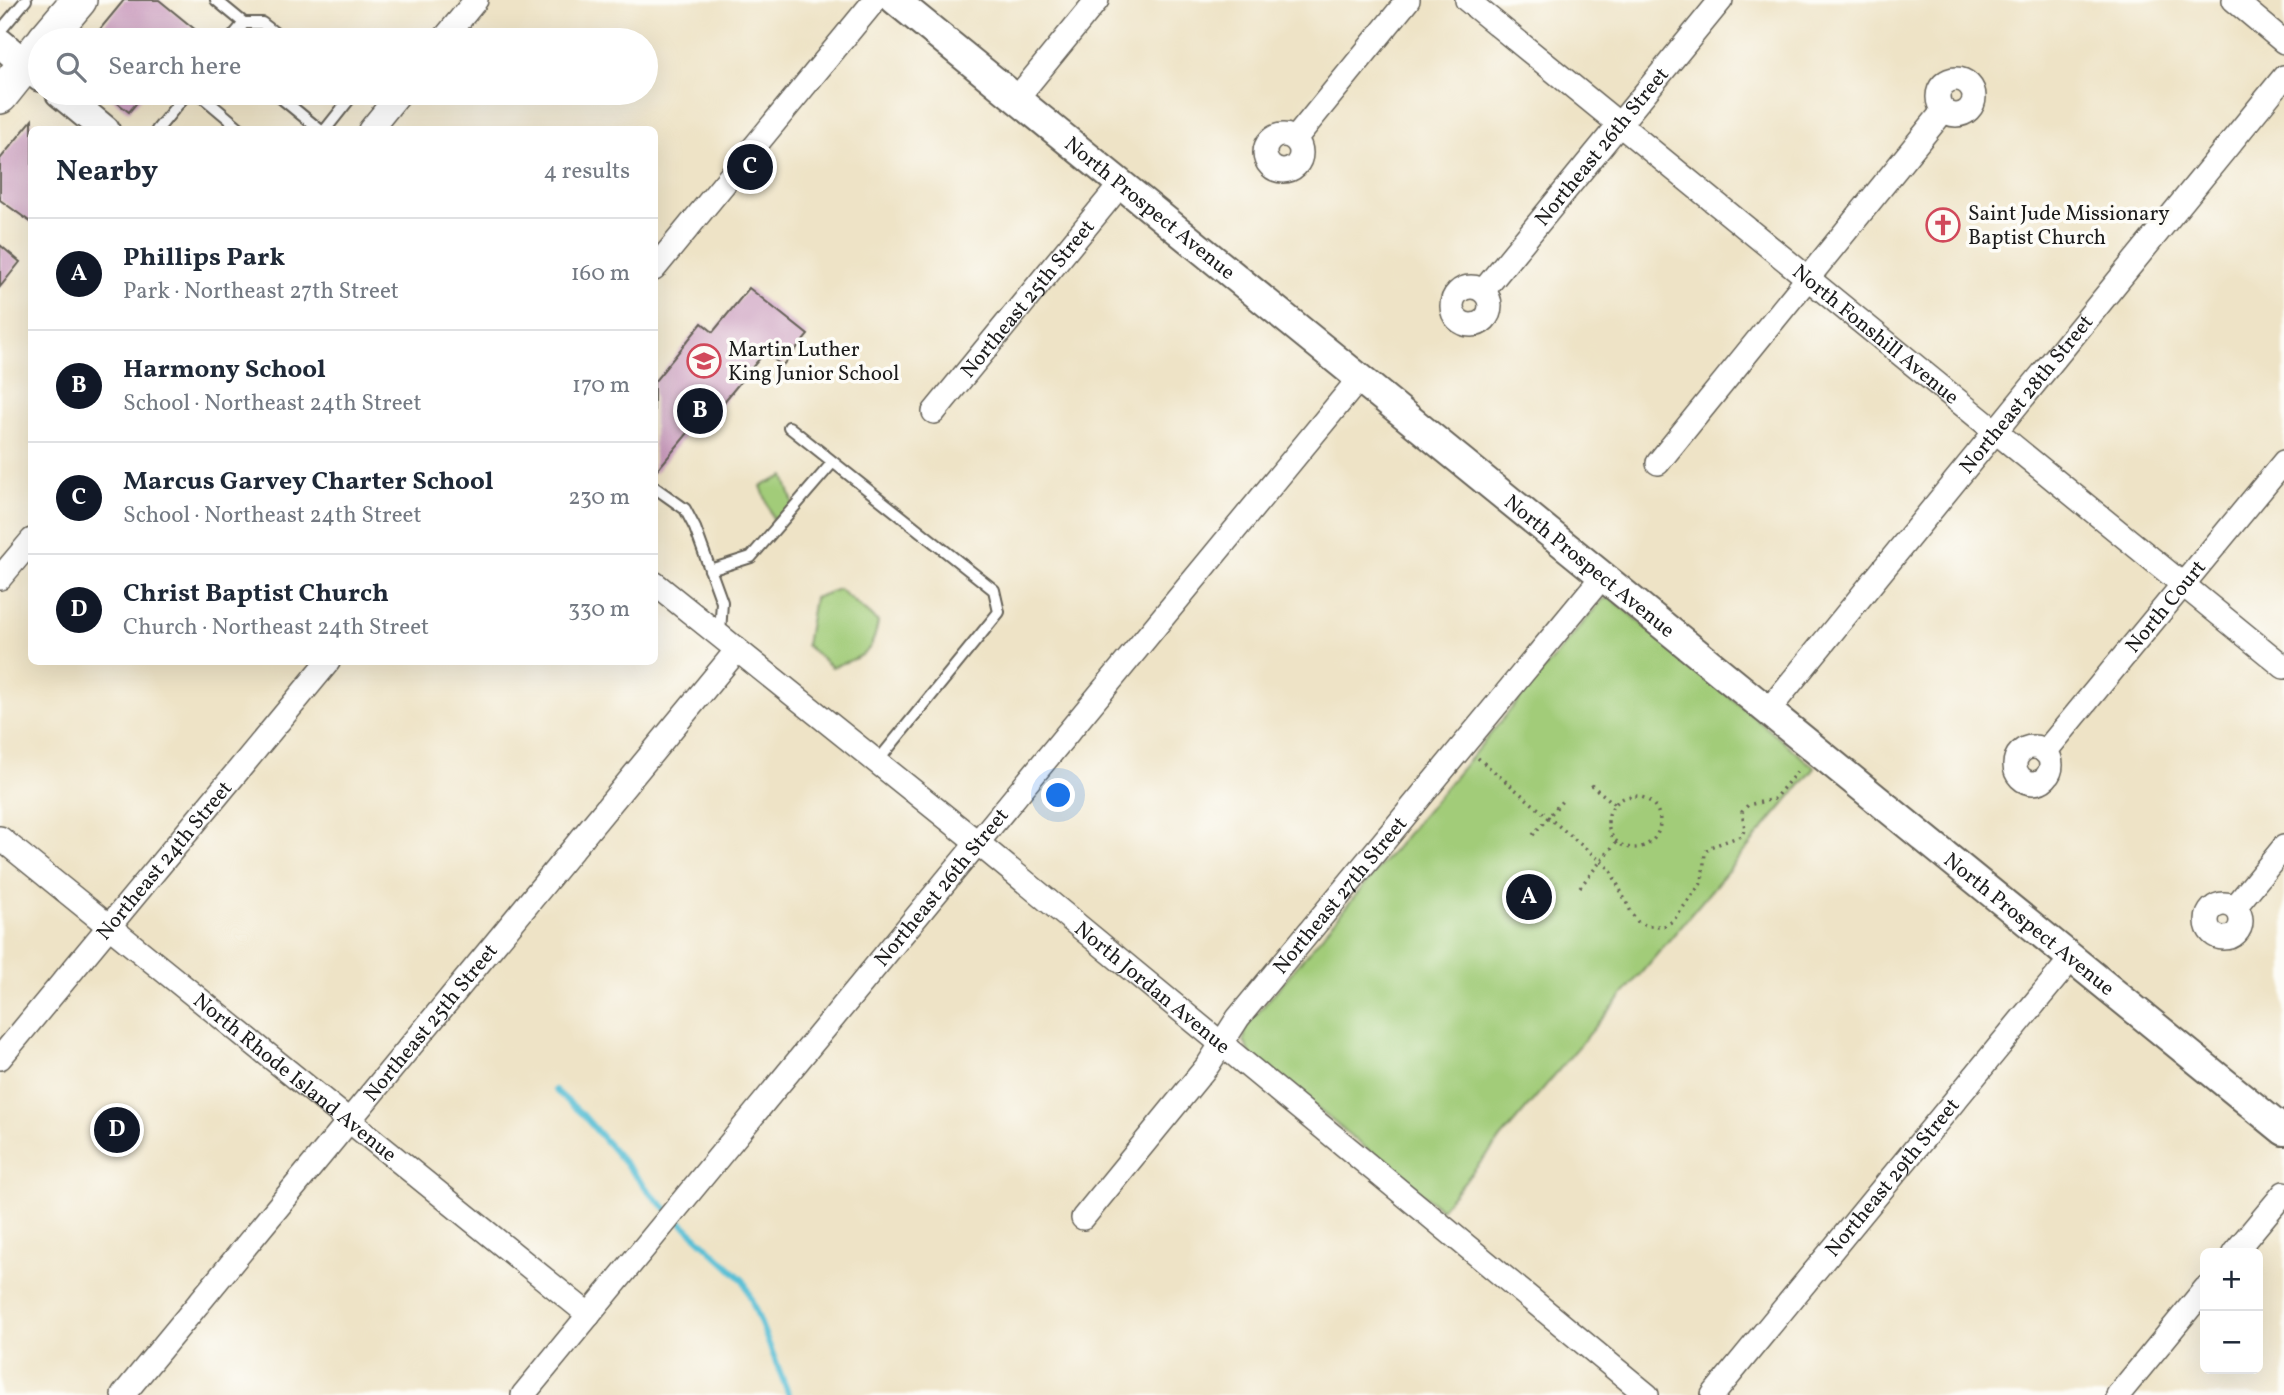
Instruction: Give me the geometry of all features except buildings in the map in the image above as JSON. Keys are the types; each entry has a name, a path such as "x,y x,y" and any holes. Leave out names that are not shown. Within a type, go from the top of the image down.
{"main road":[{"path":"52,28 75,1"},
{"path":"0,96 28,57"}],"street":[{"path":"453,28 476,0"},
{"path":"658,264 876,0"},
{"name":"North Prospect Avenue","path":"895,0 2284,1131"},
{"path":"1017,98 1097,0"},
{"path":"1295,139 1408,0"},
{"name":"North Fonshill Avenue","path":"1467,0 2284,667"},
{"name":"Northeast 26th Street","path":"1483,291 1721,0"},
{"path":"2234,0 2284,42"},
{"name":"Northeast 28th Street","path":"1767,712 2284,77"},
{"path":"75,105 100,126"},
{"path":"373,126 390,105"},
{"path":"1658,463 1944,110"},
{"name":"Northeast 25th Street","path":"934,412 1121,184"},
{"name":"Northeast 26th Street","path":"523,1395 1359,379"},
{"name":"North Court","path":"2045,752 2284,462"},
{"path":"0,578 28,545"},
{"name":"Northeast 27th Street","path":"1083,1218 1208,1065 1238,1018 1602,578"},
{"name":"North Jordan Avenue","path":"658,586 978,843 1647,1395"},
{"name":"Northeast 25th Street","path":"122,1395 346,1121 729,643"},
{"name":"Northeast 24th Street","path":"0,1058 107,925 325,665"},
{"name":"North Rhode Island Avenue","path":"0,838 346,1121 589,1315"},
{"path":"2235,907 2284,847"},
{"name":"Northeast 29th Street","path":"1713,1395 2071,959"},
{"path":"2238,1248 2284,1193"},
{"path":"2118,1395 2200,1295"}],"lane":[{"path":"0,31 26,0"},
{"path":"216,0 244,23 262,23 268,28"},
{"path":"240,28 244,23"},
{"path":"161,125 177,105"},
{"path":"213,105 238,126"},
{"path":"290,105 317,126"},
{"path":"326,126 344,105"},
{"path":"789,427 994,590 999,612 877,762"},
{"path":"710,570 751,557 833,462"},
{"path":"658,490 685,509 722,602 729,643"}],"path":[{"path":"1463,746 1601,862 1615,876 1638,922 1648,926 1664,926 1673,921 1702,882 1705,853 1710,847 1741,836 1745,829 1742,812 1748,805 1774,799 1814,750"},
{"path":"1591,785 1615,804"},
{"path":"1641,796 1655,806 1660,822 1659,831 1648,844 1632,848 1617,841 1608,826 1615,804 1623,797 1641,796"},
{"path":"1533,835 1562,801"},
{"path":"1580,887 1617,841"}],"green space":[{"path":"784,476 795,509 773,519 761,486"},
{"path":"839,589 878,622 873,642 864,653 832,667 806,645 814,598"},
{"path":"1603,599 1612,599 1815,768 1441,1209 1251,1055 1244,1041 1246,1027"}],"waterway":[{"path":"555,1090 583,1115 654,1197 744,1281 789,1395"}],"place":[{"name":"Marcus Garvey Charter School","path":"750,167"},
{"name":"Saint Jude Missionary Baptist Church","path":"1943,225"},
{"name":"Martin Luther King Junior School","path":"704,361"},
{"name":"Harmony School","path":"700,411"},
{"name":"Phillips Park","path":"1529,897"},
{"name":"Christ Baptist Church","path":"117,1130"}]}
